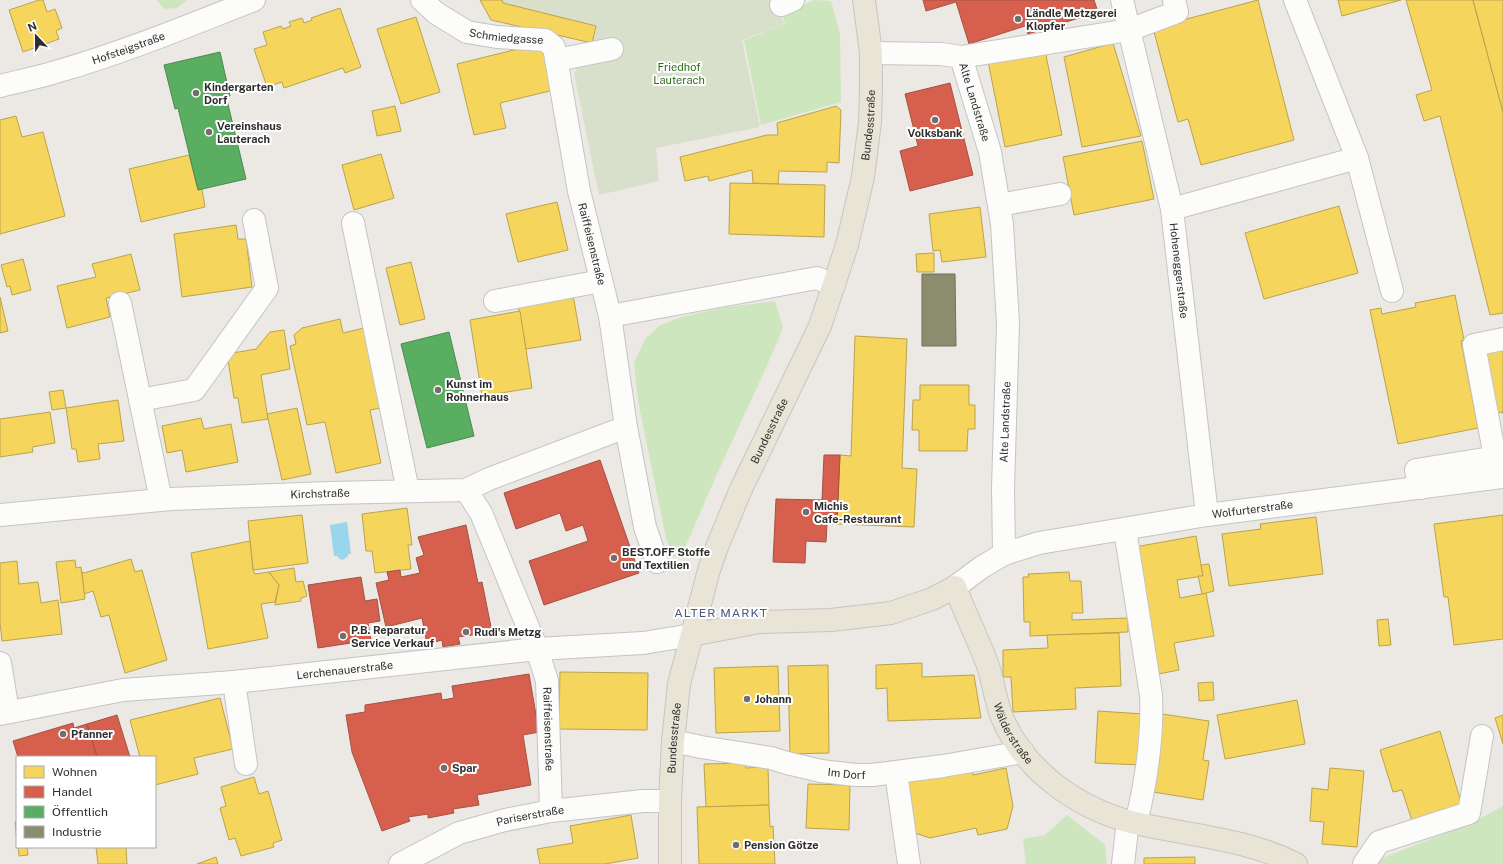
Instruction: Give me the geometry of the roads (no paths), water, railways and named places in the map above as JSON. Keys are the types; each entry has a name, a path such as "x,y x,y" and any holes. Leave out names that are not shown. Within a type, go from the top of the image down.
{"main road":[{"name":"Bundesstraße","path":"670,864 670,801 673,741 679,684 709,570 741,489 820,326 847,245 863,178 870,122 871,53 864,0"},
{"path":"692,635 759,622 832,620 891,613 932,599 955,587"},
{"name":"Wälderstraße","path":"955,587 963,610 987,664 1001,714 1008,730 1023,752 1039,771 1059,788 1097,810 1132,822 1250,845 1281,856 1296,864"}],"street":[{"name":"Hofsteigstraße","path":"0,86 59,71 163,36 254,0"},
{"name":"Schmiedgasse","path":"422,0 436,13 467,32 497,37 545,40 554,47 557,60"},
{"name":"Hoheneggerstraße","path":"1122,0 1172,209 1207,515"},
{"path":"961,57 1129,30 1176,12 1174,0"},
{"path":"1295,0 1357,158 1392,291"},
{"path":"557,60 612,49"},
{"name":"Alte Landstraße","path":"871,53 941,54 961,57 990,152 1002,224 1008,323 1003,488 1004,554"},
{"name":"Raiffeisenstraße","path":"557,60 579,191 610,316 626,427 645,527 657,562"},
{"path":"1172,209 1357,158"},
{"path":"999,205 1060,194"},
{"path":"140,400 194,390 267,288 254,220"},
{"path":"353,223 408,491"},
{"path":"610,316 702,298 781,286 817,278 834,285"},
{"path":"495,301 601,281"},
{"path":"120,303 161,500"},
{"path":"1500,464 1474,345 1503,339"},
{"path":"537,649 480,513 466,490 489,479 626,427"},
{"name":"Wolfurterstraße","path":"1004,554 1039,543 1207,515 1420,488 1500,464"},
{"name":"Kirchstraße","path":"0,515 161,500 330,493 466,490"},
{"path":"1123,864 1147,763 1152,716 1152,695 1124,530"},
{"path":"955,587 982,567 1004,554"},
{"name":"Lerchenauerstraße","path":"4,713 123,690 234,682 537,649 643,643 692,635"},
{"name":"Raiffeisenstraße","path":"537,649 548,681 551,811"},
{"path":"0,663 4,713"},
{"path":"234,682 246,764"},
{"path":"1364,864 1379,842 1469,813 1482,736"},
{"name":"Im Dorf","path":"673,741 706,748 771,758 821,771 856,775 896,773 1023,752"},
{"path":"896,773 909,864"},
{"name":"Pariserstraße","path":"400,864 459,833 505,820 551,811 643,801 670,801"}],"water":[{"path":"347,522 351,554 348,554 348,556 343,560 337,556 334,556 330,525"}],"place":[{"name":"Ländle Metzgerei Klopfer","path":"1018,19"},
{"name":"Kindergarten Dorf","path":"196,93"},
{"name":"Volksbank","path":"935,120"},
{"name":"Vereinshaus Lauterach","path":"209,132"},
{"name":"Kunst im Rohnerhaus","path":"438,390"},
{"name":"Michis Cafe-Restaurant","path":"806,512"},
{"name":"BEST.OFF Stoffe und Textilien","path":"614,558"},
{"name":"Rudi's Metzg","path":"466,632"},
{"name":"P.B. Reparatur Service Verkauf","path":"343,636"},
{"name":"Johann","path":"747,699"},
{"name":"Pfanner","path":"63,734"},
{"name":"Spar","path":"444,768"},
{"name":"Pension Götze","path":"736,845"}],"district":[{"name":"ALTER MARKT","path":"721,613"}],"park label":[{"name":"Friedhof Lauterach","path":"679,73"}]}
